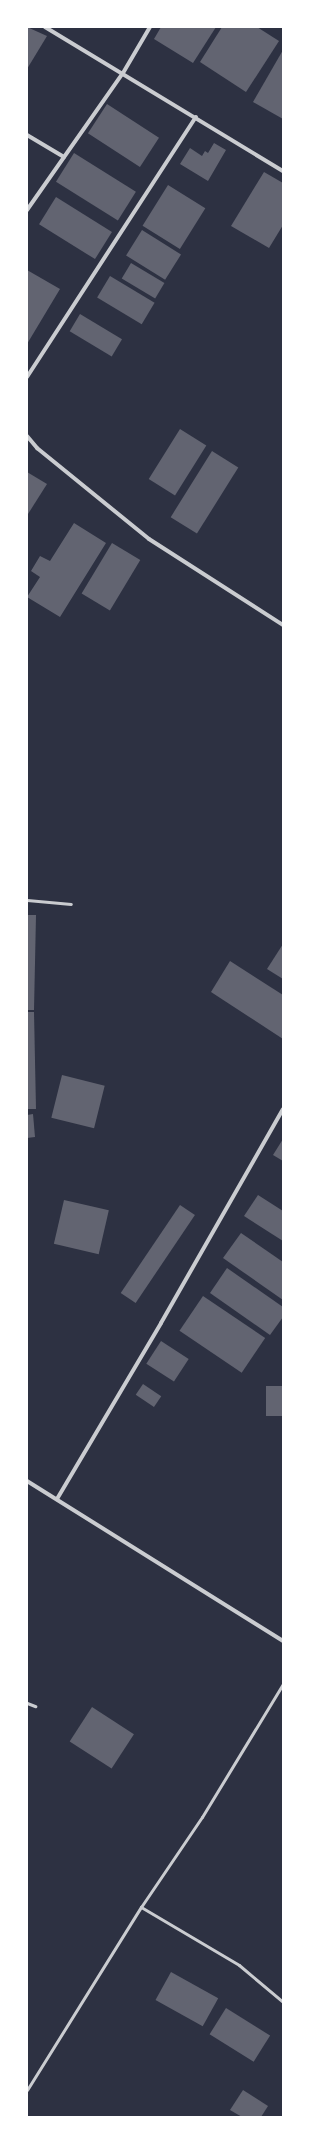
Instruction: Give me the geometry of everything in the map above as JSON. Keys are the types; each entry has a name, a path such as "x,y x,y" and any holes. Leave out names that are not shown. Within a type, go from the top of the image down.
{"street":[{"path":"45,27 283,171"},
{"path":"27,210 123,73 150,27"},
{"path":"27,377 196,117"},
{"path":"27,135 64,157"},
{"path":"27,436 37,448 149,539 283,625"},
{"path":"57,1499 161,1324 283,1109"},
{"path":"27,1481 283,1641"}],"lane":[{"path":"27,900 71,904"},
{"path":"27,2090 141,1907 202,1817 283,1684"},
{"path":"27,1703 35,1706"},
{"path":"141,1907 239,1965 283,2002"}],"building":[{"path":"27,27 47,36 27,69"},
{"path":"161,27 216,27 193,63 154,39"},
{"path":"222,27 257,27 279,41 246,92 200,62"},
{"path":"283,50 283,119 253,102"},
{"path":"107,104 159,138 140,167 88,133"},
{"path":"214,143 226,150 208,181 180,164 190,148 202,156 205,151 208,153"},
{"path":"74,153 136,192 118,221 56,182"},
{"path":"264,172 283,183 283,225 269,248 231,226"},
{"path":"168,185 205,208 180,249 143,226"},
{"path":"56,197 112,232 95,259 39,224"},
{"path":"142,230 181,254 165,280 126,255"},
{"path":"131,263 164,283 155,299 122,278"},
{"path":"27,270 60,289 27,344"},
{"path":"110,276 155,303 142,324 97,297"},
{"path":"80,314 122,339 112,356 70,331"},
{"path":"180,429 206,445 175,495 149,479"},
{"path":"212,451 238,467 197,534 171,517"},
{"path":"27,472 47,484 28,514 27,513"},
{"path":"74,523 106,543 60,617 27,597 40,577 31,571 40,556 50,561"},
{"path":"112,543 140,560 110,611 82,594"},
{"path":"27,915 36,915 34,1010 27,1010"},
{"path":"283,944 283,979 267,969"},
{"path":"230,961 283,995 283,1039 211,992"},
{"path":"27,1012 34,1012 36,1109 27,1109"},
{"path":"62,1075 105,1086 94,1128 51,1118"},
{"path":"33,1114 35,1137 27,1138 27,1115"},
{"path":"283,1139 283,1161 273,1155"},
{"path":"258,1195 283,1211 283,1241 244,1216"},
{"path":"64,1200 109,1210 99,1254 54,1244"},
{"path":"180,1205 195,1215 136,1303 121,1293"},
{"path":"241,1233 283,1262 283,1300 223,1258"},
{"path":"227,1268 283,1307 283,1317 270,1335 210,1293"},
{"path":"203,1296 265,1338 242,1373 180,1331"},
{"path":"161,1341 189,1359 174,1382 146,1364"},
{"path":"143,1384 161,1396 154,1407 136,1395"},
{"path":"266,1386 283,1386 283,1416 266,1416"},
{"path":"92,1707 134,1734 112,1769 70,1741"},
{"path":"171,1972 218,1998 203,2026 155,2000"},
{"path":"226,2008 270,2036 254,2062 210,2034"},
{"path":"243,2090 268,2106 261,2117 242,2117 230,2110"}]}
